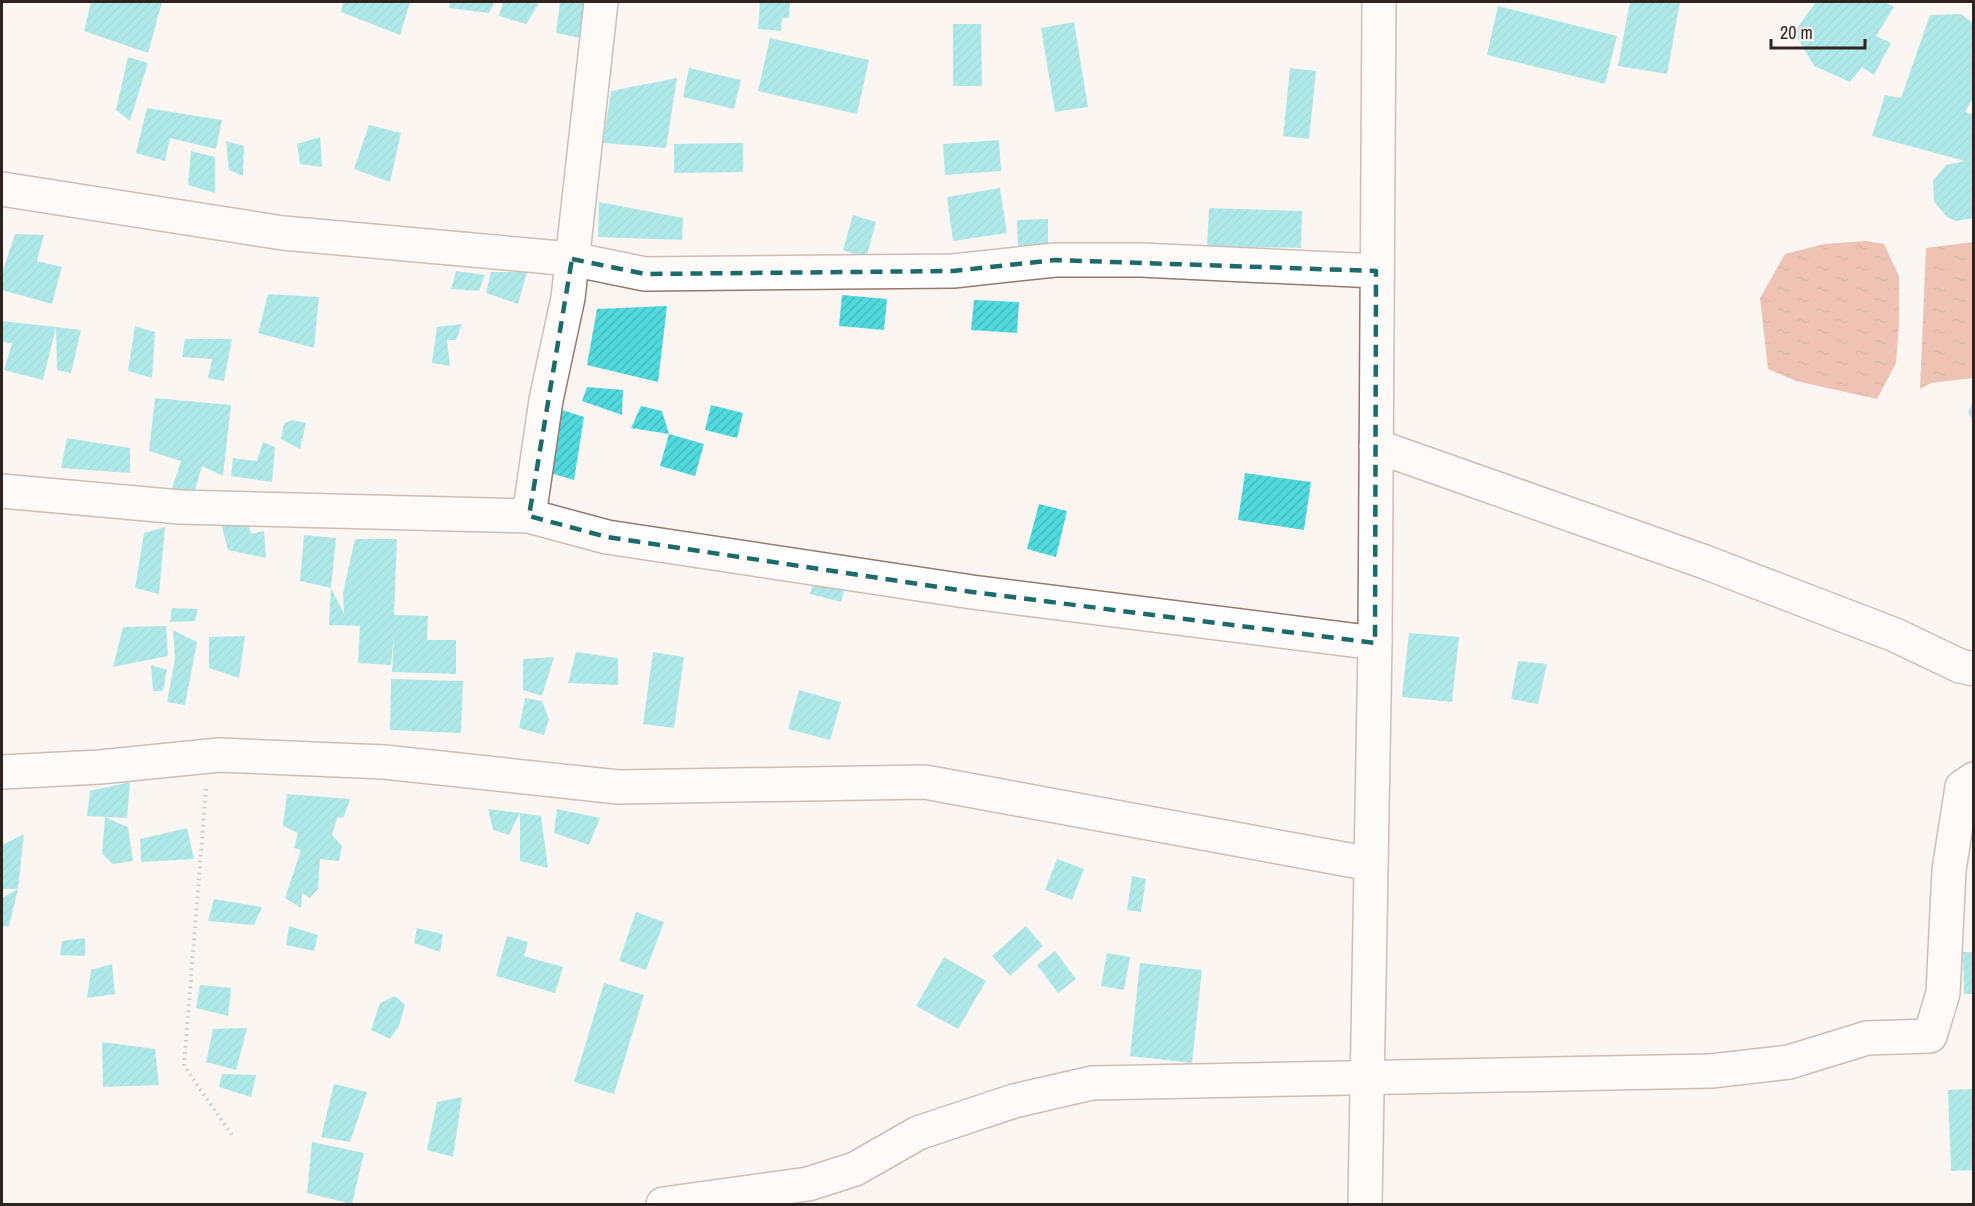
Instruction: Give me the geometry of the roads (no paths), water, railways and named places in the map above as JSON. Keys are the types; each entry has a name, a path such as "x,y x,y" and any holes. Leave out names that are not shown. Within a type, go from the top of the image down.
{"street":[{"path":"529,516 546,400 568,298 601,2"},
{"path":"1365,1204 1374,643 1379,2"},
{"path":"2,189 283,233 572,259 645,274 954,271 1065,260 1140,260 1376,271"},
{"path":"1376,446 1705,562 1895,634 1960,666 1974,669"},
{"path":"2,490 180,507 529,516 607,537 960,590 1374,643"},
{"path":"2,772 100,767 208,756 384,762 618,787 925,782 1371,864"},
{"path":"663,1204 808,1184 855,1168 918,1133 1014,1101 1092,1083 1712,1071 1789,1062 1867,1038 1930,1036 1943,993 1948,870 1962,787 1974,779"}],"water":[{"path":"1866,241 1884,244 1899,276 1896,363 1877,399 1796,381 1768,369 1760,298 1785,254 1824,244"},
{"path":"1973,242 1973,378 1931,383 1920,389 1926,248"}]}
